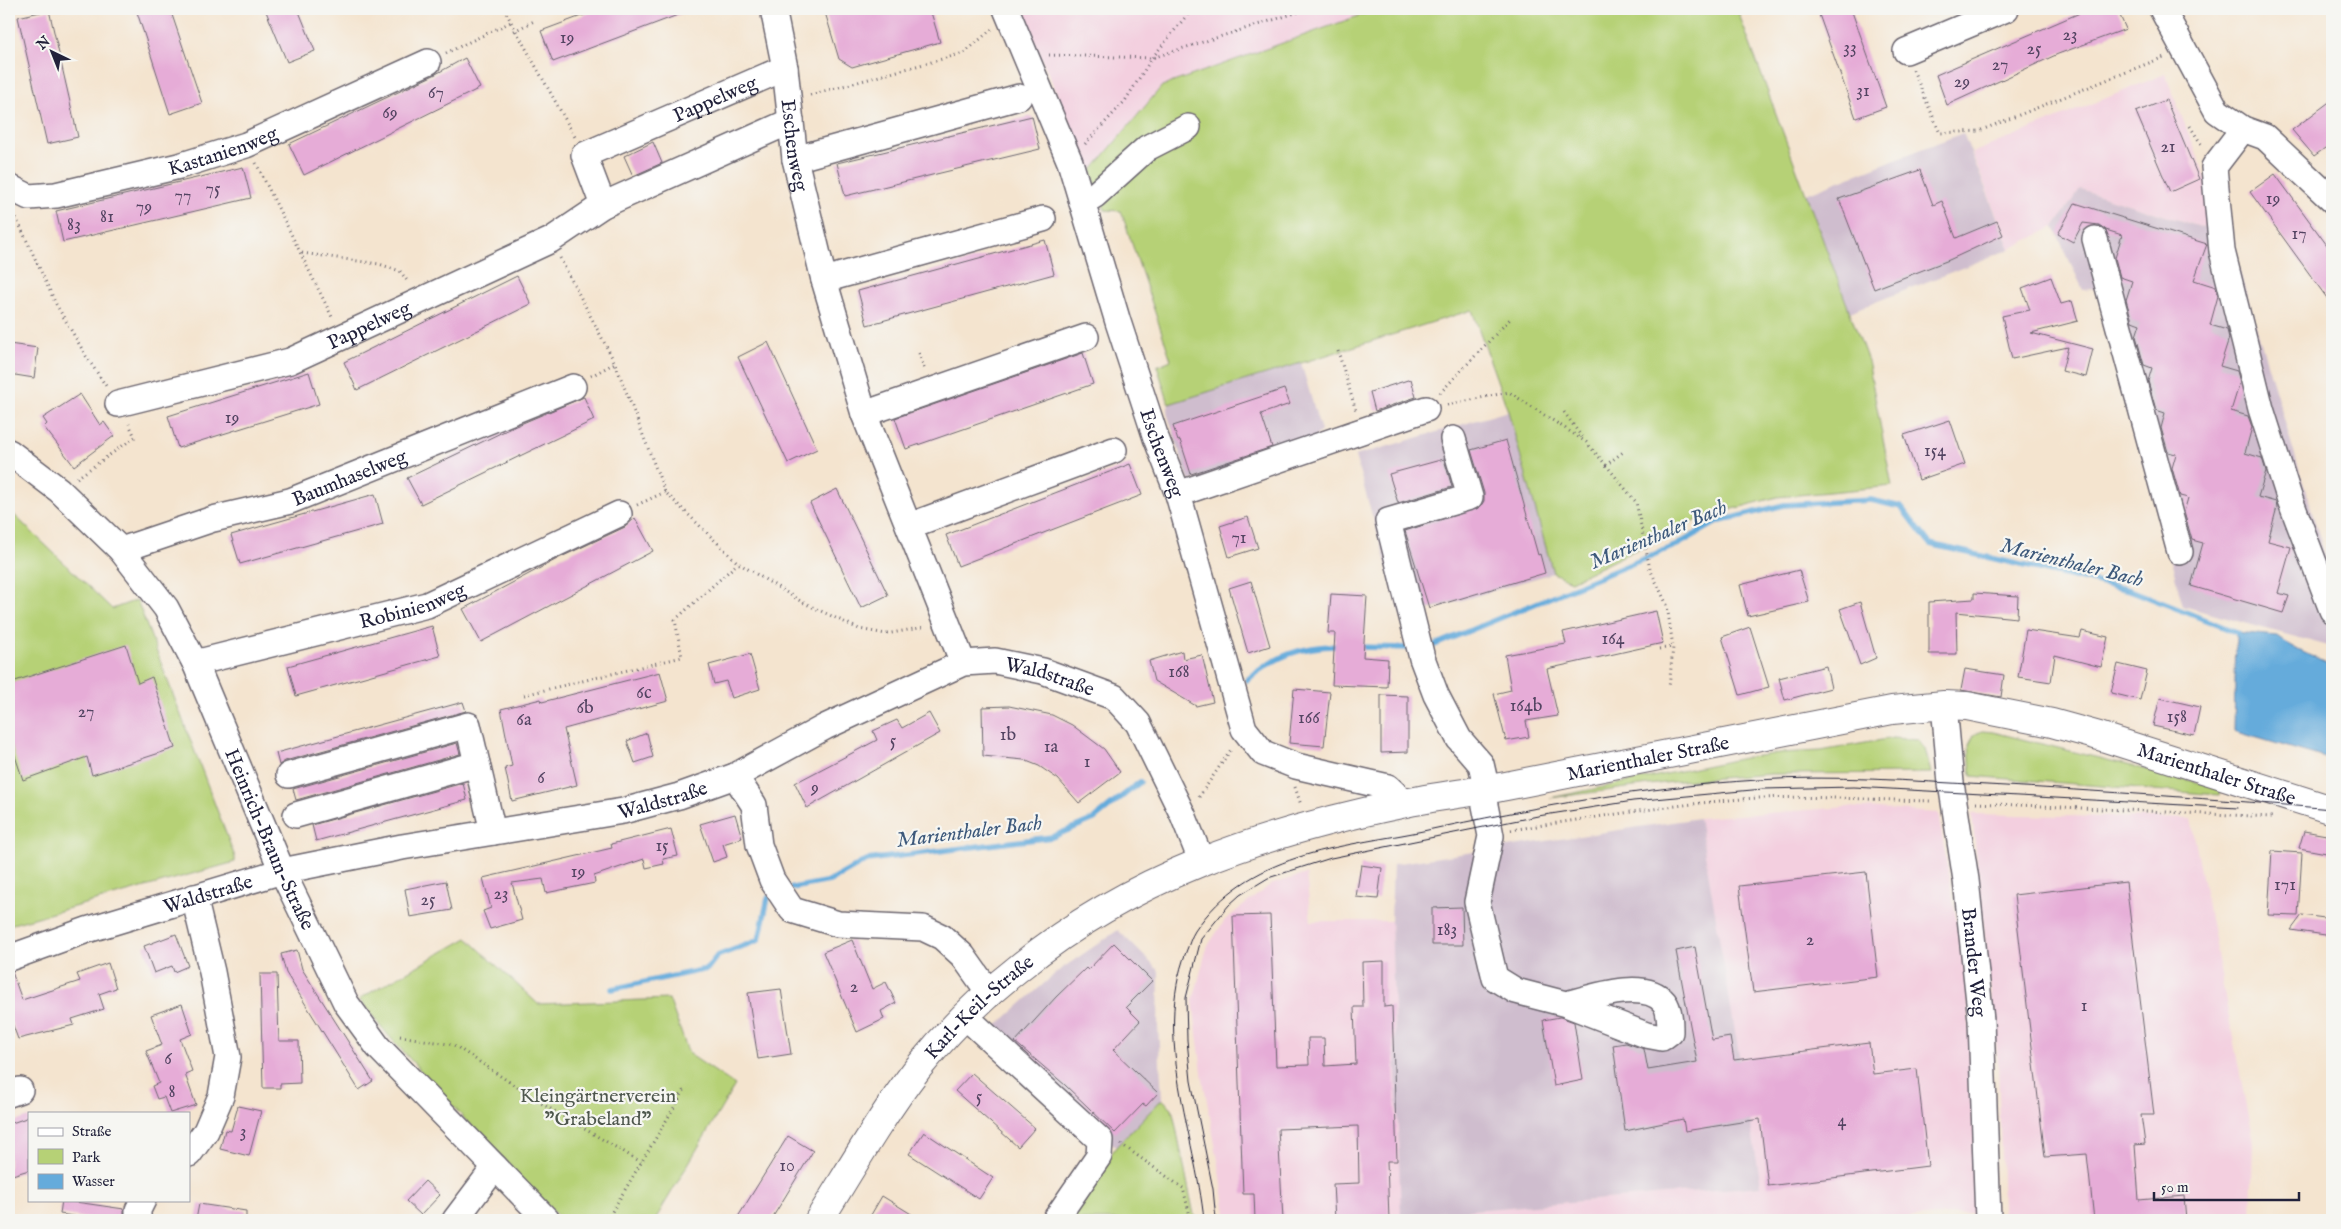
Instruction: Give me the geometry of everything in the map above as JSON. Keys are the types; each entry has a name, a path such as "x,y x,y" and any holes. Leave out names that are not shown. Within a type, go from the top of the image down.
{"main road":[{"name":"Marienthaler Straße","path":"1201,860 1262,838 1405,803 1485,790 1892,710 1944,705 1967,706 2052,723 2100,736 2332,810"},
{"name":"Marienthaler Straße","path":"2100,736 2199,753 2332,794"},
{"name":"Karl-Keil-Straße","path":"819,1220 894,1102 918,1068 990,994 1038,953 1085,920 1146,886 1201,860"}],"street":[{"name":"Eschenweg","path":"773,9 785,68 795,159 824,280 864,414 963,663"},
{"name":"Eschenweg","path":"1006,9 1070,162 1156,438 1178,494 1244,729 1263,753 1296,766 1388,787 1405,803"},
{"path":"1906,51 2006,9"},
{"path":"2162,9 2217,111 2243,129 2265,137 2332,200"},
{"name":"Kastanienweg","path":"11,198 56,195 179,166 246,145 428,62"},
{"name":"Pappelweg","path":"584,155 785,68"},
{"path":"795,159 1020,97"},
{"name":"Pappelweg","path":"118,404 290,362 551,240 603,205 789,111"},
{"path":"1082,203 1095,195 1146,148 1188,127"},
{"path":"2243,129 2214,167 2222,251 2261,409 2274,451 2332,610"},
{"path":"584,155 603,205"},
{"path":"824,280 1042,219"},
{"path":"2095,239 2180,552"},
{"path":"864,414 1086,337"},
{"name":"Baumhaselweg","path":"121,550 213,519 290,501 573,386"},
{"path":"1178,494 1426,408"},
{"path":"1453,439 1470,497 1388,521 1419,650 1436,695 1459,739 1481,764 1490,833 1477,902 1495,978 1516,991 1566,1004"},
{"path":"909,526 1114,450"},
{"name":"Heinrich-Braun-Straße","path":"9,452 59,490 121,550 166,608 195,662 282,871 346,1004 378,1047 547,1220"},
{"name":"Robinienweg","path":"195,662 427,604 619,514"},
{"name":"Waldstraße","path":"9,958 86,930 282,871 494,832 623,811 679,796 735,776 825,727 963,663 995,661 1005,663 1042,672 1114,697 1138,723 1183,815 1201,860"},
{"name":"Brander Weg","path":"1944,705 1981,1020 1988,1220"},
{"path":"289,775 468,725 494,832"},
{"path":"296,815 477,764"},
{"path":"735,776 754,806 759,845 772,880 792,910 838,924 922,928 942,937 963,956 990,994"},
{"path":"190,1153 206,1131 221,1096 228,1057 212,972 194,897"},
{"path":"966,1017 1100,1140 1099,1156 1055,1220"},
{"path":"455,1220 496,1168"},
{"path":"138,1220 138,1210 142,1202"}],"path":[{"path":"504,9 514,31 584,155"},
{"path":"1070,162 1125,101 1152,58 1192,9"},
{"path":"1050,55 1152,58 1308,9"},
{"path":"514,31 536,20"},
{"path":"428,62 511,22"},
{"path":"789,111 964,53 983,35"},
{"path":"1906,51 1940,133 1979,131 2153,62 2183,48"},
{"path":"246,145 341,337"},
{"path":"11,198 56,304 86,356 118,404 135,437 90,470"},
{"path":"551,240 615,364 665,492 738,563 802,602 859,629 886,634 912,628 948,625"},
{"path":"301,253 379,264 400,271 422,301"},
{"path":"1426,408 1510,319"},
{"path":"1338,351 1362,431"},
{"path":"573,386 615,364"},
{"path":"1426,408 1509,392 1586,442"},
{"path":"1564,412 1586,442 1636,502 1650,569 1667,605 1673,647 1669,688"},
{"path":"1606,465 1623,452"},
{"path":"619,514 665,492"},
{"path":"524,695 682,657 675,620 738,563"},
{"path":"1659,649 1673,647"},
{"path":"1183,815 1200,796 1244,729"},
{"path":"1490,833 1635,811 1732,800 1844,797 2280,817"},
{"path":"367,1032 454,1045 544,1105 641,1162"},
{"path":"607,1220 685,1089"},
{"path":"1114,1139 1182,1188 1191,1220"}],"shaded area":[{"path":"1020,9 1378,9 1162,86 1091,171"},
{"path":"2165,74 2208,183 2211,230 2080,189 2054,227 2010,249 1972,153"},
{"path":"1963,133 2010,249 1850,312 1806,194"},
{"path":"2080,189 2229,236 2332,579 2332,647 2183,606 2099,288 2083,290 2054,227"},
{"path":"1301,363 1321,431 1303,448 1189,481 1167,413 1169,404"},
{"path":"1508,411 1553,573 1402,618 1355,456"},
{"path":"1848,807 1938,813 1967,981 1980,1212 1893,1220 1227,1220 1203,1080 1193,1001 1207,947 1225,920 1270,885 1306,874 1311,921 1391,921 1402,1216 1760,1186 1699,818"},
{"path":"1972,814 2191,819 2253,1142 2251,1220 1997,1220 2003,1210 1998,1062"},
{"path":"1699,818 1761,1186 1401,1216 1391,921 1393,864"},
{"path":"1118,930 1159,971 1158,1027 1162,1099 1116,1147 993,1029 1057,972"}],"green space":[{"path":"1378,9 1737,9 1868,361 1892,486 1777,497 1704,517 1571,581 1553,573 1508,411 1472,310 1169,404 1157,366 1171,360 1121,211 1105,210 1091,171 1162,86"},
{"path":"9,510 112,609 137,600 235,857 235,862 9,925"},
{"path":"1982,731 1993,732 2221,788 2219,795 1971,776 1969,745 1974,735"},
{"path":"1893,738 1918,740 1925,749 1931,773 1771,774 1680,781 1550,798 1744,758 1780,753 1821,751"},
{"name":"Kleingärtnerverein \"Grabeland\"","path":"467,938 538,1004 669,999 689,1054 735,1085 655,1220 562,1220 501,1159 388,1035 359,999"},
{"path":"1162,1099 1172,1108 1195,1220 1066,1220 1116,1147"}],"water":[{"path":"2236,632 2277,636 2292,647 2332,666 2332,760 2234,731"}],"building":[{"path":"136,9 170,9 202,103 170,114"},
{"path":"265,9 298,9 315,51 287,62"},
{"path":"600,9 691,10 553,62 541,31"},
{"path":"824,9 930,9 940,42 852,67 839,59"},
{"path":"1817,9 1851,9 1886,107 1856,118"},
{"path":"2089,9 2117,9 2126,29 2058,54 1947,105 1936,75"},
{"path":"49,10 78,137 47,144 18,17"},
{"path":"465,58 480,88 304,175 289,144 434,75"},
{"path":"2166,100 2199,179 2170,192 2136,112"},
{"path":"2332,100 2332,143 2314,156 2292,130"},
{"path":"1032,116 1040,149 845,196 837,163"},
{"path":"653,142 662,163 633,176 624,156"},
{"path":"243,167 251,198 63,242 56,211"},
{"path":"1920,170 1933,205 1942,201 1956,238 1997,221 2003,235 1949,260 1874,289 1839,199"},
{"path":"2275,174 2332,252 2332,305 2250,192"},
{"path":"2075,203 2207,244 2194,280 2216,287 2218,296 2210,325 2227,330 2229,338 2220,366 2237,371 2240,382 2231,411 2248,416 2252,427 2245,453 2262,458 2266,471 2258,497 2276,502 2277,507 2268,541 2291,547 2278,593 2289,596 2283,613 2191,586 2203,543 2192,540 2184,512 2188,498 2180,496 2172,468 2176,454 2168,452 2161,428 2165,413 2156,410 2148,381 2152,368 2144,365 2136,336 2140,324 2132,321 2126,300 2132,281 2120,277 2115,258 2122,235 2106,230 2099,225 2083,223 2073,242 2058,234"},
{"path":"1045,240 1054,274 867,325 858,291"},
{"path":"517,276 531,304 357,390 344,362"},
{"path":"2051,277 2061,304 2072,301 2078,321 2031,333 2093,349 2086,377 2062,371 2068,347 2012,359 2002,316 2030,310 2022,288"},
{"path":"768,342 817,449 788,463 738,357"},
{"path":"9,344 38,348 34,378 9,374"},
{"path":"1083,353 1093,384 906,449 895,418"},
{"path":"309,372 319,404 178,448 168,416"},
{"path":"1411,379 1416,397 1375,411 1370,392"},
{"path":"1284,389 1290,404 1261,414 1272,447 1191,474 1180,440 1178,441 1173,426"},
{"path":"80,394 100,425 104,422 114,436 74,466 44,427 47,424 43,418"},
{"path":"584,397 594,420 421,504 407,478 511,428"},
{"path":"1950,420 1965,464 1919,480 1904,435"},
{"path":"1506,440 1538,555 1540,554 1545,573 1429,608 1405,531 1480,507 1484,501 1484,493 1471,450"},
{"path":"1444,459 1452,487 1398,503 1389,474"},
{"path":"1130,464 1142,495 958,566 946,535"},
{"path":"837,489 888,595 861,608 810,503"},
{"path":"375,494 383,524 240,564 231,535"},
{"path":"1248,517 1258,548 1229,557 1220,526"},
{"path":"635,518 653,551 481,642 463,609 559,558 625,527"},
{"path":"1799,570 1809,602 1748,616 1740,585"},
{"path":"1251,581 1270,646 1248,653 1229,588"},
{"path":"1974,593 2018,596 2017,618 1956,612 1957,654 1929,654 1929,602 1974,599"},
{"path":"1331,594 1367,596 1363,657 1388,659 1387,687 1332,685 1335,633 1328,633"},
{"path":"1860,602 1876,658 1860,665 1840,609"},
{"path":"1656,611 1663,643 1547,669 1558,716 1526,721 1529,737 1506,741 1494,694 1511,690 1505,655 1566,644 1563,632"},
{"path":"432,626 440,656 296,696 288,666"},
{"path":"1750,627 1769,687 1740,695 1722,637"},
{"path":"2026,630 2080,638 2082,631 2108,637 2101,667 2055,655 2051,682 2018,677"},
{"path":"126,645 138,683 152,677 175,748 92,775 87,757 23,780 9,738 9,683"},
{"path":"1182,651 1183,659 1202,655 1213,702 1196,706 1154,681 1149,661"},
{"path":"750,654 760,689 732,698 726,681 714,684 709,665"},
{"path":"2118,664 2147,671 2140,700 2111,693"},
{"path":"1826,666 1831,688 1785,700 1779,678"},
{"path":"1965,669 2004,675 2001,697 1961,690"},
{"path":"660,672 668,701 564,729 577,785 512,801 505,768 512,766 501,709 541,699 542,702"},
{"path":"1294,689 1330,692 1324,746 1289,743"},
{"path":"1381,695 1408,696 1408,752 1381,753"},
{"path":"2160,698 2200,707 2194,735 2153,726"},
{"path":"463,702 466,711 285,761 279,765 276,753"},
{"path":"1009,706 1052,715 1072,725 1104,749 1120,772 1079,803 1058,779 1039,766 1024,760 983,756 982,707"},
{"path":"929,713 940,733 807,808 795,783 877,740 873,731 897,720 902,728"},
{"path":"647,733 653,757 635,763 627,741"},
{"path":"457,743 460,754 296,800 293,789"},
{"path":"463,783 467,800 316,841 312,825"},
{"path":"735,814 742,838 723,844 727,857 713,862 700,824"},
{"path":"671,829 678,856 663,859 664,864 646,868 644,859 594,876 595,883 546,893 543,879 512,883 522,920 490,929 483,911 491,908 483,878 612,848 611,844"},
{"path":"2304,831 2332,836 2332,854 2299,848"},
{"path":"2272,851 2302,853 2298,916 2268,915"},
{"path":"1361,865 1382,868 1378,899 1356,897"},
{"path":"1866,872 1878,977 1753,992 1739,886"},
{"path":"446,881 452,910 410,917 405,889"},
{"path":"2126,882 2154,1115 2141,1115 2145,1144 2135,1145 2139,1200 2184,1196 2186,1220 2094,1220 2087,1154 2045,1157 2014,895"},
{"path":"1462,907 1463,945 1432,945 1432,908"},
{"path":"1270,915 1276,1066 1309,1065 1308,1038 1324,1038 1325,1066 1356,1064 1354,1007 1363,1007 1362,962 1384,961 1384,1007 1392,1006 1397,1161 1387,1161 1389,1220 1335,1220 1333,1184 1359,1183 1358,1126 1278,1129 1283,1220 1255,1220 1254,1194 1243,1194 1233,916"},
{"path":"2302,915 2332,919 2332,936 2291,930"},
{"path":"176,934 188,966 174,972 172,966 154,973 144,946"},
{"path":"852,940 872,989 886,982 896,1003 881,1011 884,1019 857,1032 823,952"},
{"path":"1114,943 1152,981 1126,1007 1140,1021 1113,1050 1158,1093 1146,1106 1143,1104 1115,1133 1065,1085 1015,1042 1056,997 1086,968 1088,970"},
{"path":"1695,947 1712,1040 1730,1037 1734,1060 1869,1043 1873,1074 1917,1069 1928,1166 1768,1186 1760,1119 1685,1131 1683,1119 1625,1131 1613,1045 1626,1043 1644,1049 1648,1070 1697,1062 1676,951"},
{"path":"297,950 302,969 373,1081 359,1090 286,973 281,954"},
{"path":"108,963 116,988 99,994 104,1009 72,1019 74,1025 18,1039 12,1023 9,1024 9,972 12,972 22,1000 80,981 77,974"},
{"path":"260,974 277,974 279,1041 299,1041 300,1083 280,1084 280,1088 263,1088"},
{"path":"781,989 791,1054 758,1059 748,993"},
{"path":"182,1004 192,1034 180,1039 192,1071 185,1074 196,1105 170,1112 164,1097 157,1099 152,1086 159,1083 146,1051 162,1045 151,1015"},
{"path":"1560,1017 1574,1022 1583,1080 1554,1086 1543,1020"},
{"path":"972,1073 1035,1128 1018,1147 955,1091"},
{"path":"238,1106 261,1111 249,1156 220,1149 225,1130 231,1131"},
{"path":"28,1117 28,1170 9,1176 9,1124"},
{"path":"924,1132 993,1178 979,1199 909,1154"},
{"path":"788,1136 813,1151 771,1220 736,1220"},
{"path":"425,1181 440,1195 421,1215 406,1201"},
{"path":"882,1196 921,1220 868,1220"},
{"path":"62,1202 76,1202 124,1209 124,1220 91,1220 60,1214"},
{"path":"199,1204 246,1211 246,1220 196,1220"}],"waterway":[{"name":"Marienthaler Bach","path":"1425,649 1677,545 1717,522 1784,505 1871,500 1901,507 1930,544 2130,590 2236,632 2240,636"},
{"name":"Marienthaler Bach","path":"1247,680 1268,664 1290,654 1314,648 1341,646"},
{"name":"Marienthaler Bach","path":"1358,647 1413,648"},
{"name":"Marienthaler Bach","path":"792,888 830,881 867,860 1052,837 1094,819 1140,782"},
{"name":"Marienthaler Bach","path":"612,989 707,969 717,956 759,940 768,898"}],"tram line":[{"path":"1204,1220 1179,1086 1175,1052 1174,1018 1177,985 1192,936 1217,905 1241,884 1268,869 1297,858 1327,849 1589,799 1715,783 1758,780 1872,779 2030,787 2332,809"},
{"path":"1216,1220 1213,1189 1191,1081 1187,1040 1186,998 1201,939 1229,905 1240,895 1268,878 1331,858 1538,816 1633,801 1763,789 1854,787 2238,808"}]}
